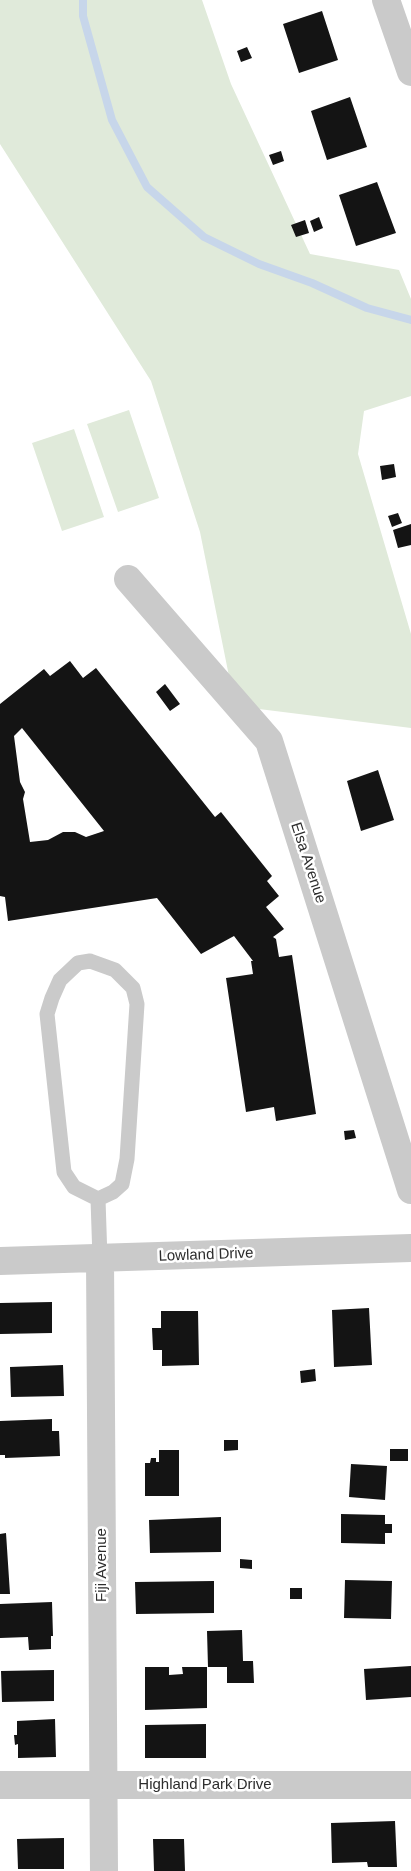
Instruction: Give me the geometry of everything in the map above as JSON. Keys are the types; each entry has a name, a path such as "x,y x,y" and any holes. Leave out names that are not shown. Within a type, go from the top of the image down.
{"street":[{"path":"386,0 411,72"},
{"name":"Elsa Avenue","path":"128,579 269,741 411,1190"},
{"name":"Lowland Drive","path":"0,1261 411,1248"},
{"name":"Fiji Avenue","path":"100,1259 104,1871"},
{"name":"Highland Park Drive","path":"0,1785 411,1785"}],"lane":[{"path":"90,961 115,970 133,988 137,1004 127,1159 122,1184 98,1199 74,1188 64,1172 47,1014 60,980 78,963 90,961"},
{"path":"98,1199 100,1259"}],"green space":[{"path":"0,0 202,0 231,84 310,254 399,270 411,299 411,396 364,411 358,454 411,634 411,728 235,706 200,532 151,381 0,144"},
{"path":"129,410 159,498 118,512 87,424"},
{"path":"74,429 104,517 62,531 32,443"}],"building":[{"path":"322,11 338,60 299,73 283,24"},
{"path":"247,47 252,58 241,62 237,51"},
{"path":"350,97 367,147 327,160 311,111"},
{"path":"281,151 284,161 273,165 269,155"},
{"path":"377,182 396,233 356,246 339,195"},
{"path":"319,217 323,228 314,232 310,221"},
{"path":"305,220 309,233 296,237 291,225"},
{"path":"394,464 396,477 382,480 380,466"},
{"path":"398,513 402,523 392,527 388,516"},
{"path":"411,524 411,545 398,548 393,530"},
{"path":"70,661 83,678 96,668 215,817 221,812 272,876 267,881 279,896 266,907 284,929 273,937 276,939 279,957 292,955 316,1114 276,1121 274,1107 246,1112 226,978 253,974 251,961 253,961 234,936 201,954 157,898 8,921 5,897 0,896 0,704 44,669 50,676","holes":["22,728 104,831 86,837 75,832 63,832 48,840 30,842 23,799 25,792 20,782 14,736"]},
{"path":"165,684 180,704 170,711 156,692"},
{"path":"378,770 394,820 361,831 347,781"},
{"path":"354,1130 356,1138 345,1140 344,1131"},
{"path":"52,1302 52,1333 0,1334 0,1303"},
{"path":"369,1308 372,1365 334,1367 332,1310"},
{"path":"161,1311 198,1311 199,1365 162,1366 162,1350 153,1350 152,1328 161,1328"},
{"path":"63,1365 64,1396 11,1397 10,1367"},
{"path":"315,1369 316,1381 301,1383 300,1371"},
{"path":"52,1419 52,1431 59,1431 60,1456 5,1458 5,1455 0,1455 0,1421"},
{"path":"224,1440 238,1440 238,1450 224,1451"},
{"path":"390,1449 408,1449 408,1461 390,1461"},
{"path":"159,1450 179,1450 179,1496 145,1496 145,1463 150,1463 151,1458 156,1458 156,1462 159,1462"},
{"path":"351,1464 387,1466 385,1500 349,1497"},
{"path":"341,1514 385,1515 385,1524 392,1524 392,1533 385,1533 385,1544 341,1543"},
{"path":"221,1517 221,1552 150,1553 149,1520"},
{"path":"6,1533 10,1594 0,1594 0,1534"},
{"path":"240,1559 252,1560 252,1569 240,1568"},
{"path":"345,1580 392,1581 391,1619 344,1618"},
{"path":"214,1581 214,1613 136,1614 135,1582"},
{"path":"290,1588 302,1588 302,1599 290,1599"},
{"path":"52,1602 53,1636 51,1636 51,1649 29,1650 28,1637 0,1638 0,1604"},
{"path":"242,1630 243,1661 253,1661 254,1683 227,1683 227,1667 208,1667 207,1631"},
{"path":"411,1666 411,1697 366,1700 364,1669"},
{"path":"145,1667 169,1667 169,1675 183,1674 182,1667 207,1667 207,1708 145,1710"},
{"path":"54,1670 54,1701 2,1702 1,1671"},
{"path":"55,1719 56,1757 18,1758 18,1744 15,1745 14,1735 17,1735 17,1721"},
{"path":"206,1724 206,1758 145,1758 145,1725"},
{"path":"395,1821 397,1867 368,1867 367,1862 332,1863 331,1823"},
{"path":"64,1838 64,1869 18,1869 17,1839"},
{"path":"153,1839 184,1839 185,1871 154,1871"}],"waterway":[{"path":"83,0 83,16 112,120 147,187 204,237 259,264 312,283 367,308 411,320"}]}
